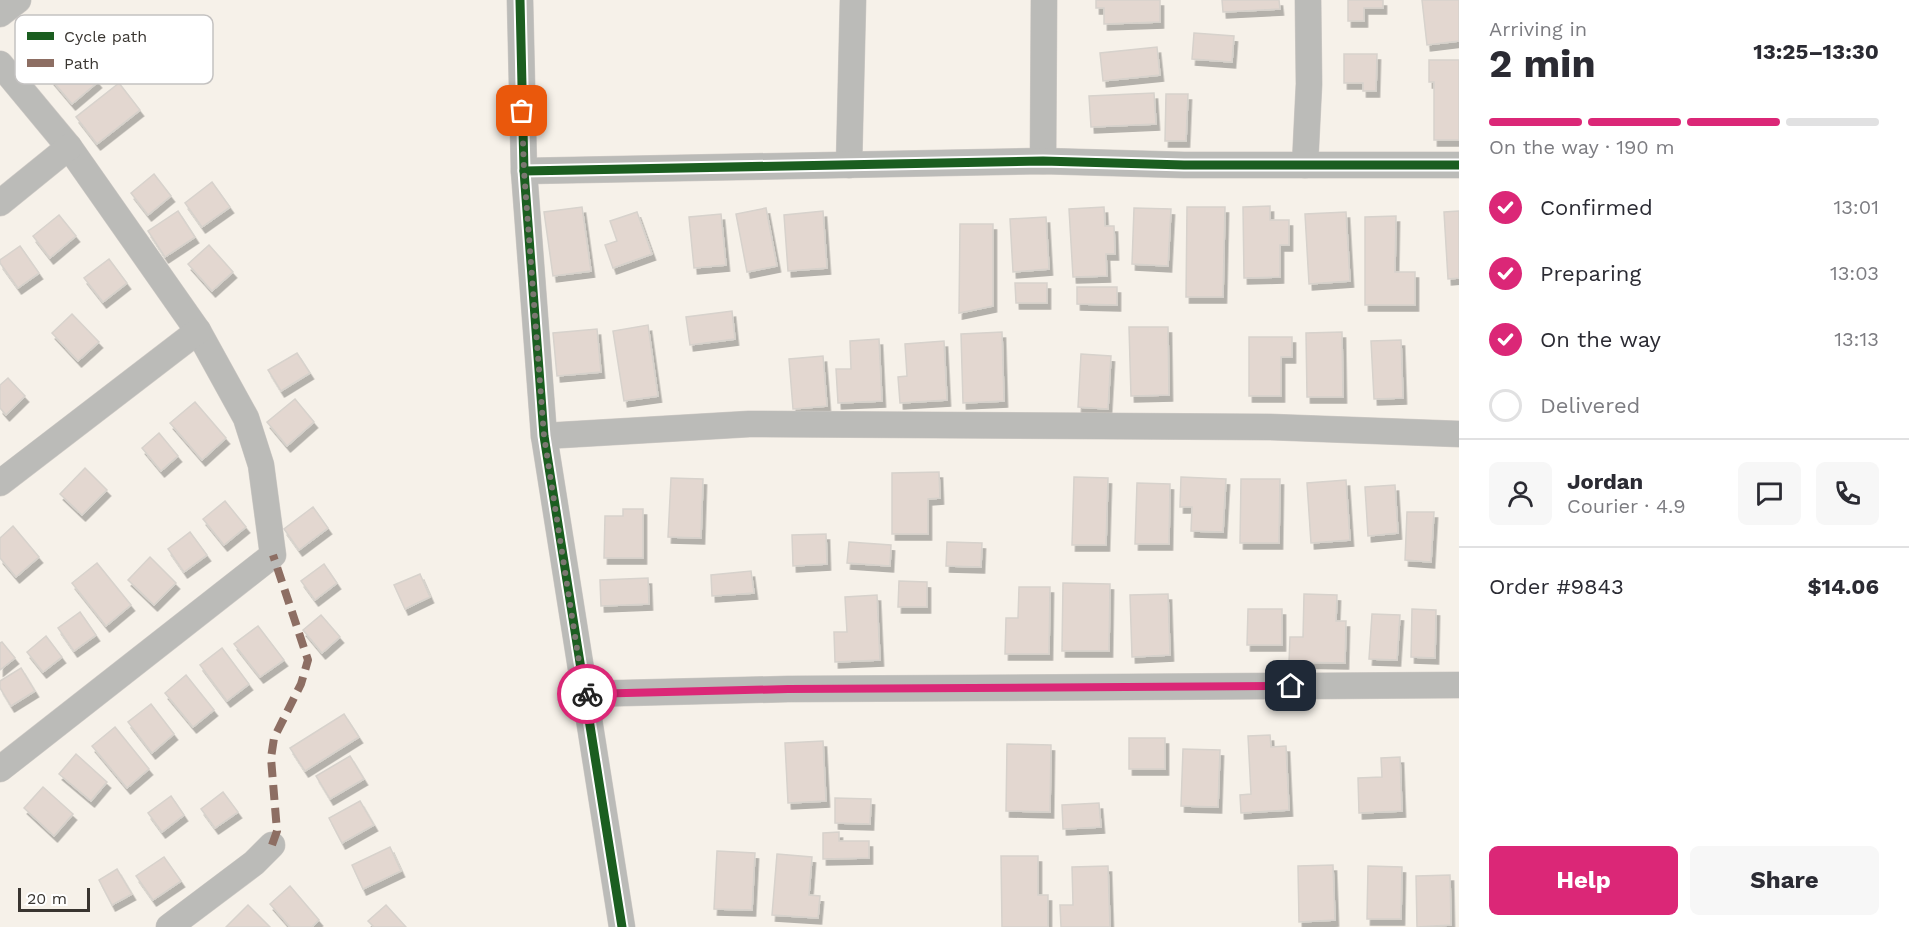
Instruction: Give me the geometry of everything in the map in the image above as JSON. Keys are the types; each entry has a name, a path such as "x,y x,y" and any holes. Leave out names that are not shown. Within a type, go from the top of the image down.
{"street":[{"path":"0,14 18,0"},
{"path":"520,0 524,171 544,436 622,927"},
{"path":"849,165 853,0"},
{"path":"1043,161 1044,0"},
{"path":"1305,165 1309,84 1308,0"},
{"path":"0,64 15,82"},
{"path":"0,769 273,555 261,465 246,418 198,331 69,147 17,84"},
{"path":"0,203 69,147"},
{"path":"524,171 1043,161 1184,165 1459,165"},
{"path":"0,483 198,331"},
{"path":"544,436 749,424 1270,427 1459,434"},
{"path":"584,694 800,689 1459,685"},
{"path":"169,927 254,863 272,845"}],"building":[{"path":"1096,0 1160,0 1160,22 1104,24 1104,8 1096,8"},
{"path":"1222,0 1279,0 1280,9 1223,12"},
{"path":"1348,0 1383,0 1383,8 1364,8 1364,21 1348,21"},
{"path":"1422,0 1459,0 1459,41 1427,45"},
{"path":"1194,33 1234,36 1232,62 1192,59"},
{"path":"1157,47 1160,75 1103,81 1100,53"},
{"path":"1344,54 1377,54 1376,91 1363,91 1363,83 1344,83"},
{"path":"1429,60 1459,60 1459,140 1434,140 1434,82 1429,82"},
{"path":"55,84 96,84 72,104"},
{"path":"118,84 140,110 97,144 76,117"},
{"path":"1154,93 1156,124 1091,127 1089,96"},
{"path":"1166,94 1188,94 1186,141 1165,141"},
{"path":"154,174 171,196 148,215 131,193"},
{"path":"212,182 230,207 202,227 185,203"},
{"path":"1270,206 1270,220 1289,220 1289,245 1280,245 1280,277 1244,278 1243,207"},
{"path":"582,207 591,271 553,276 544,212"},
{"path":"1104,207 1105,226 1114,226 1115,254 1106,254 1107,276 1073,277 1069,209"},
{"path":"1187,207 1225,207 1223,297 1186,297"},
{"path":"766,208 777,266 747,272 736,214"},
{"path":"1134,208 1171,209 1168,266 1132,264"},
{"path":"178,211 195,237 165,257 148,231"},
{"path":"823,211 827,268 788,271 784,215"},
{"path":"1459,211 1459,278 1448,279 1444,212"},
{"path":"637,212 652,254 613,268 605,245 617,241 610,221"},
{"path":"1346,212 1350,281 1309,284 1305,214"},
{"path":"721,214 726,265 694,268 689,217"},
{"path":"59,215 76,236 50,258 33,236"},
{"path":"1396,216 1395,272 1415,272 1415,305 1365,305 1365,217"},
{"path":"1046,217 1049,269 1013,272 1010,219"},
{"path":"960,224 993,224 993,306 959,313"},
{"path":"209,245 233,272 212,291 188,264"},
{"path":"20,246 39,273 18,288 0,260"},
{"path":"109,259 127,283 103,302 84,278"},
{"path":"1015,283 1047,283 1047,303 1016,303"},
{"path":"1077,287 1117,287 1117,305 1077,304"},
{"path":"732,311 735,339 690,345 686,317"},
{"path":"72,314 99,342 78,361 52,333"},
{"path":"648,325 658,396 624,401 613,331"},
{"path":"1129,327 1168,327 1169,395 1131,396"},
{"path":"597,329 601,372 557,376 553,333"},
{"path":"1002,332 1004,401 963,403 961,334"},
{"path":"1342,332 1343,397 1307,397 1306,333"},
{"path":"1249,337 1292,337 1292,357 1281,357 1281,396 1249,396"},
{"path":"879,339 882,401 838,403 836,369 851,369 850,341"},
{"path":"1401,340 1403,398 1374,399 1371,341"},
{"path":"944,341 947,400 900,403 898,377 907,376 905,344"},
{"path":"297,353 310,373 281,391 268,370"},
{"path":"1081,354 1111,356 1108,409 1078,407"},
{"path":"823,356 827,406 793,409 789,359"},
{"path":"8,378 25,396 6,415 0,408 0,385"},
{"path":"295,399 314,422 287,446 267,422"},
{"path":"195,402 226,438 202,460 170,423"},
{"path":"159,433 178,456 161,471 142,448"},
{"path":"85,468 107,490 82,515 60,494"},
{"path":"939,472 940,498 928,499 928,534 892,534 892,473"},
{"path":"1074,477 1108,478 1106,545 1072,545"},
{"path":"1181,477 1226,479 1223,532 1191,531 1192,507 1180,507"},
{"path":"671,478 703,479 701,538 668,537"},
{"path":"1241,479 1280,479 1279,543 1240,543"},
{"path":"1346,480 1350,540 1311,543 1307,483"},
{"path":"1137,483 1170,484 1169,544 1135,544"},
{"path":"1395,485 1398,533 1368,536 1365,487"},
{"path":"225,501 246,527 224,545 203,519"},
{"path":"313,507 328,528 299,550 284,529"},
{"path":"623,509 643,509 643,558 604,558 605,516 623,516"},
{"path":"1407,512 1434,512 1431,562 1405,560"},
{"path":"13,526 39,557 16,577 0,558 0,538"},
{"path":"190,532 207,555 184,572 168,549"},
{"path":"826,534 827,564 793,566 792,535"},
{"path":"849,542 891,545 890,566 847,563"},
{"path":"947,542 982,543 981,567 946,566"},
{"path":"150,557 176,583 154,605 128,580"},
{"path":"97,563 131,605 106,626 72,583"},
{"path":"324,564 337,583 315,600 301,581"},
{"path":"751,571 754,593 712,596 711,575"},
{"path":"420,574 430,597 405,609 394,585"},
{"path":"648,578 649,604 601,606 600,580"},
{"path":"899,581 927,582 927,607 898,607"},
{"path":"1063,583 1110,584 1109,651 1062,651"},
{"path":"1019,587 1050,587 1049,654 1005,654 1006,618 1018,618"},
{"path":"1168,594 1170,655 1132,657 1130,595"},
{"path":"1304,594 1337,595 1336,621 1346,621 1345,663 1289,662 1290,637 1303,637"},
{"path":"877,595 880,660 835,662 834,632 847,632 845,597"},
{"path":"1248,609 1282,609 1282,645 1247,645"},
{"path":"1412,609 1436,610 1435,658 1411,657"},
{"path":"80,612 96,635 74,651 58,628"},
{"path":"1372,614 1400,615 1397,660 1369,659"},
{"path":"321,615 340,637 322,653 303,630"},
{"path":"258,626 284,660 260,677 234,644"},
{"path":"46,636 62,657 43,672 27,652"},
{"path":"2,642 15,658 0,670 0,643"},
{"path":"222,648 249,684 227,701 200,665"},
{"path":"21,668 35,691 11,706 0,688 0,681"},
{"path":"186,675 214,710 193,727 165,693"},
{"path":"151,704 174,734 152,753 128,722"},
{"path":"344,714 359,737 305,771 290,748"},
{"path":"115,727 149,769 127,788 92,746"},
{"path":"1270,735 1271,747 1286,746 1289,810 1241,813 1240,795 1251,794 1248,736"},
{"path":"1129,738 1165,738 1165,769 1129,769"},
{"path":"823,741 826,801 788,803 785,743"},
{"path":"1007,744 1051,745 1050,812 1006,811"},
{"path":"1183,749 1220,750 1218,807 1181,806"},
{"path":"76,754 107,782 91,801 59,774"},
{"path":"350,756 364,779 330,799 316,776"},
{"path":"1400,757 1402,811 1359,813 1358,778 1382,777 1381,758"},
{"path":"43,787 73,814 54,836 24,808"},
{"path":"223,792 238,812 215,828 201,809"},
{"path":"171,796 184,815 162,832 148,813"},
{"path":"835,798 871,799 870,824 835,823"},
{"path":"360,801 374,825 342,843 329,818"},
{"path":"1099,803 1101,827 1063,829 1062,805"},
{"path":"839,832 839,841 869,841 869,858 823,859 823,833"},
{"path":"390,847 401,871 363,889 352,865"},
{"path":"717,851 755,853 752,910 714,909"},
{"path":"777,854 812,857 809,895 820,896 818,918 772,915"},
{"path":"1001,856 1038,856 1038,895 1048,895 1048,927 1002,927"},
{"path":"164,857 181,881 153,900 136,876"},
{"path":"1333,865 1335,920 1299,922 1298,866"},
{"path":"1108,866 1110,927 1061,927 1060,905 1073,905 1072,867"},
{"path":"1368,866 1402,867 1401,919 1367,919"},
{"path":"117,869 132,894 112,905 99,880"},
{"path":"1450,875 1451,925 1417,927 1416,876"},
{"path":"290,886 319,920 312,927 290,927 270,904"},
{"path":"248,905 270,927 226,927"},
{"path":"386,905 406,927 374,927 368,921"}],"marked path":[{"path":"272,845 277,831 271,758 274,738 301,684 308,660 273,555"}],"cycle path":[{"path":"520,0 524,171 544,436 622,927"},
{"path":"524,171 1043,161 1184,165 1459,165"}],"way so far":[{"path":"522,111 524,171 544,436 584,694 587,694"}],"route":[{"path":"587,694 788,689 1291,686"}]}
